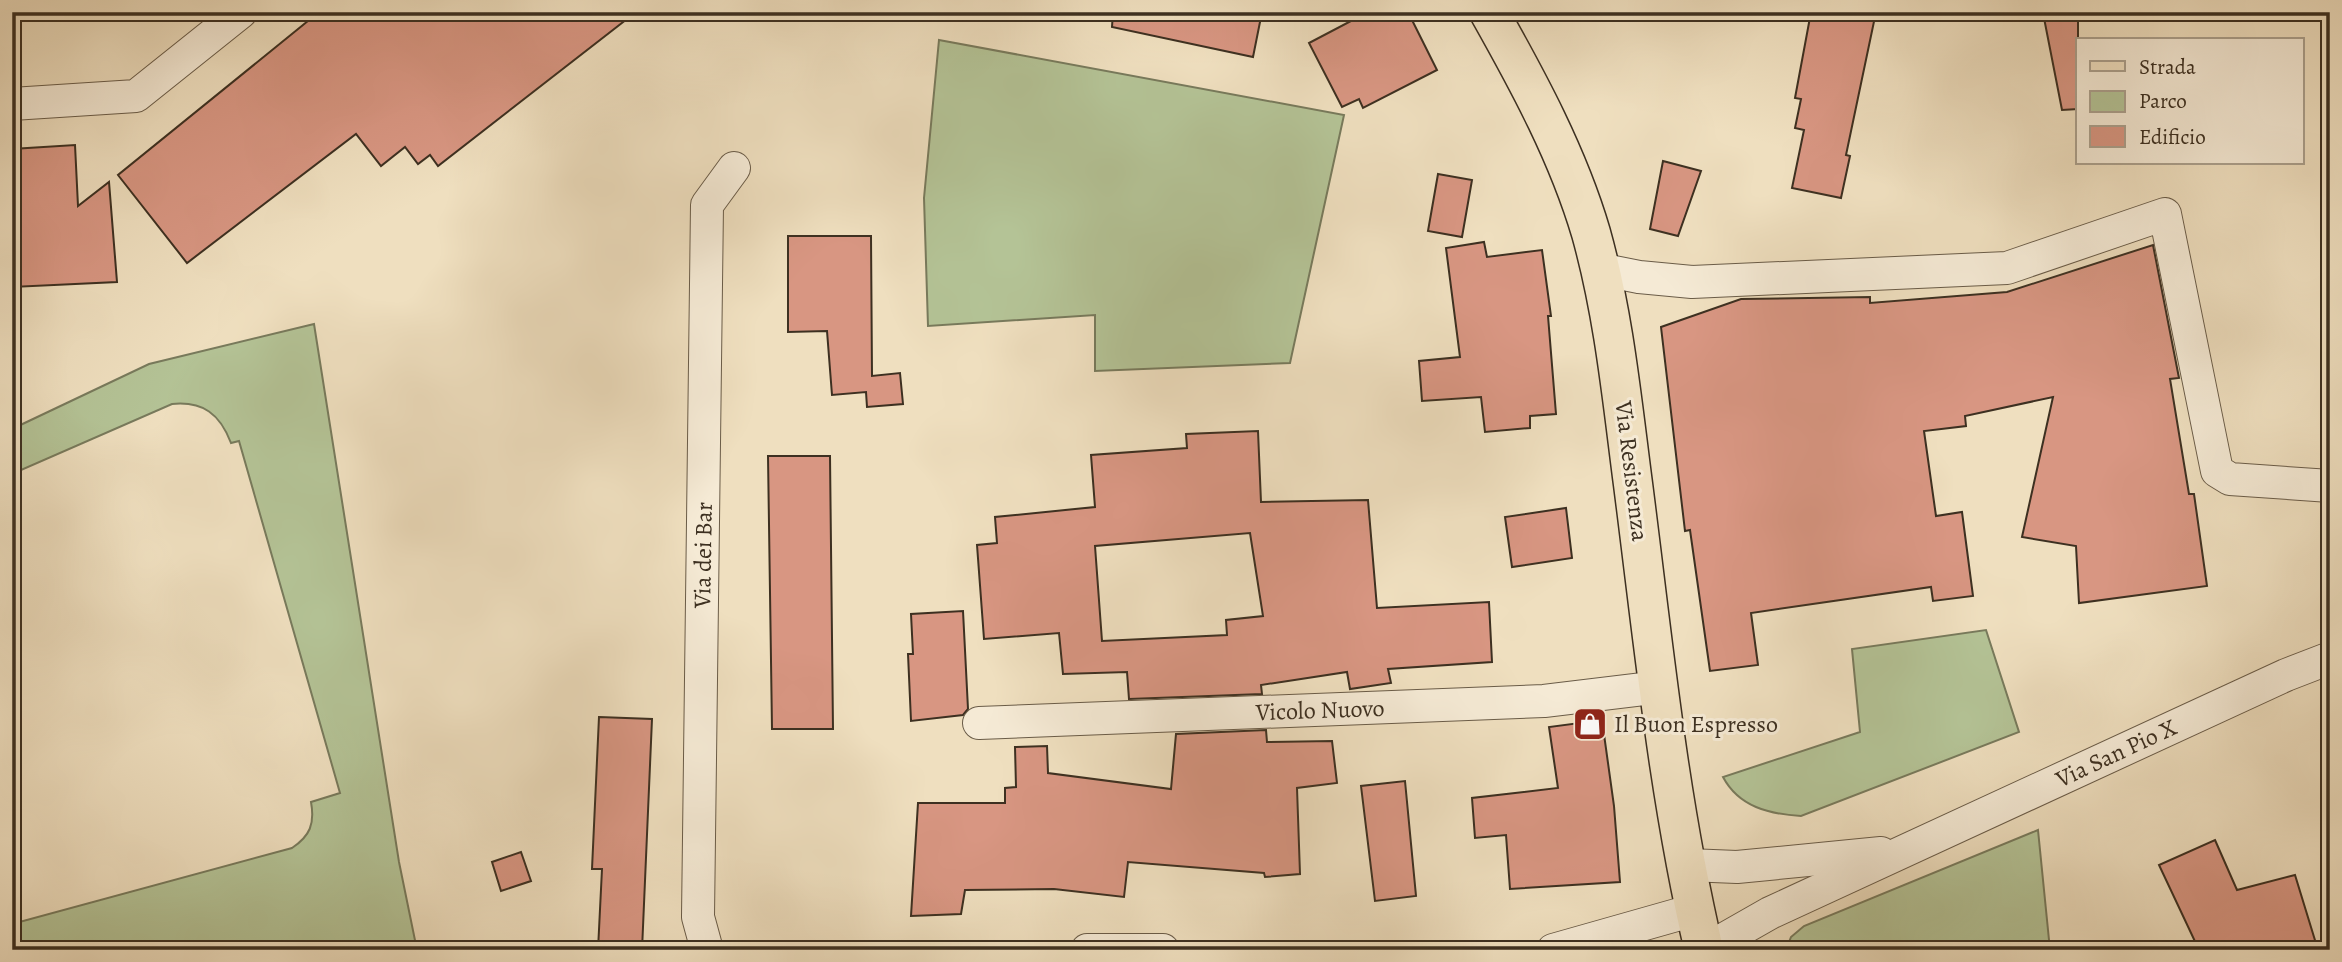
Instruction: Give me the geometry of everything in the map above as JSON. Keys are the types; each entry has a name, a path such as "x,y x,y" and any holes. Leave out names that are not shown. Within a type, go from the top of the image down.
{"main road":[{"name":"Via Resistenza","path":"1489,12 1554,134 1578,193 1599,269 1617,358 1660,687 1695,910 1705,950"}],"street":[{"path":"12,104 136,96 241,12"},
{"name":"Via dei Bar","path":"707,950 698,917 707,205 734,167"},
{"path":"1599,269 1639,277 1692,282 2007,268 2165,214 2217,471 2230,479 2330,486"},
{"name":"Via San Pio X","path":"1705,950 1770,913 2286,675 2330,658"},
{"name":"Vicolo Nuovo","path":"979,723 1544,701 1660,687"},
{"name":"Via San Pio X","path":"1688,865 1737,867 1903,851"},
{"path":"1553,950 1695,910"},
{"path":"1087,950 1163,950"}],"green space":[{"path":"939,40 1344,115 1290,363 1095,371 1095,315 928,326 924,198"},
{"path":"314,324 399,862 417,950 12,950 12,924 292,848 310,829 311,802 340,793 239,441 231,443 216,417 201,407 172,404 12,474 12,429 149,364"},
{"path":"1986,630 2019,732 1801,816 1766,811 1746,802 1723,777 1860,732 1852,649"},
{"path":"2038,830 2050,950 1786,950 1791,937 1804,926"}],"building":[{"path":"319,12 636,12 438,166 430,155 418,164 405,147 381,166 356,134 187,263 118,175"},
{"path":"1113,12 1262,12 1253,57 1112,27"},
{"path":"1368,12 1408,12 1437,70 1363,108 1359,99 1342,107 1309,43"},
{"path":"1811,12 1876,12 1846,155 1850,156 1841,198 1792,188 1804,130 1795,128 1801,99 1795,98"},
{"path":"2078,12 2076,109 2062,110 2044,18"},
{"path":"75,145 78,206 109,182 117,282 12,287 12,149"},
{"path":"1663,161 1701,171 1678,236 1650,229"},
{"path":"1438,174 1472,180 1462,237 1428,231"},
{"path":"788,236 871,236 872,376 900,373 903,404 867,407 866,392 832,395 827,331 788,332"},
{"path":"1484,242 1487,257 1542,250 1551,316 1548,316 1556,414 1530,416 1530,428 1485,432 1481,397 1422,401 1419,361 1460,357 1446,248"},
{"path":"2153,245 2179,378 2170,379 2189,494 2194,494 2207,586 2079,603 2076,546 2022,537 2053,397 1965,416 1966,426 1924,431 1936,516 1962,512 1973,596 1933,601 1931,587 1751,613 1758,665 1710,671 1690,530 1685,531 1661,327 1741,299 1870,297 1870,303 2007,292"},
{"path":"1258,431 1261,502 1368,500 1377,608 1489,602 1492,662 1388,669 1391,683 1350,689 1347,672 1261,685 1262,694 1129,699 1127,672 1063,674 1059,633 984,639 977,545 997,543 995,517 1095,507 1091,455 1187,448 1186,434","holes":["1250,533 1263,616 1226,620 1227,635 1102,641 1095,546"]},
{"path":"768,456 830,456 833,729 772,729"},
{"path":"1566,508 1572,558 1512,567 1505,517"},
{"path":"963,611 968,709 963,715 911,721 908,654 913,654 911,614"},
{"path":"599,717 652,719 642,950 598,950 602,869 592,869"},
{"path":"1602,720 1614,806 1620,882 1510,889 1506,835 1475,838 1472,798 1558,788 1549,727"},
{"path":"1266,730 1267,742 1332,741 1337,783 1297,788 1300,874 1265,877 1264,873 1128,862 1124,897 1054,889 965,890 961,914 911,916 918,803 1005,803 1005,788 1016,787 1015,747 1047,746 1048,773 1171,789 1176,734"},
{"path":"1405,781 1416,896 1375,901 1361,786"},
{"path":"2215,840 2237,890 2295,875 2318,950 2199,950 2159,865"},
{"path":"521,852 531,881 501,891 492,862"}],"place":[{"name":"Il Buon Espresso","path":"1590,724"}]}
